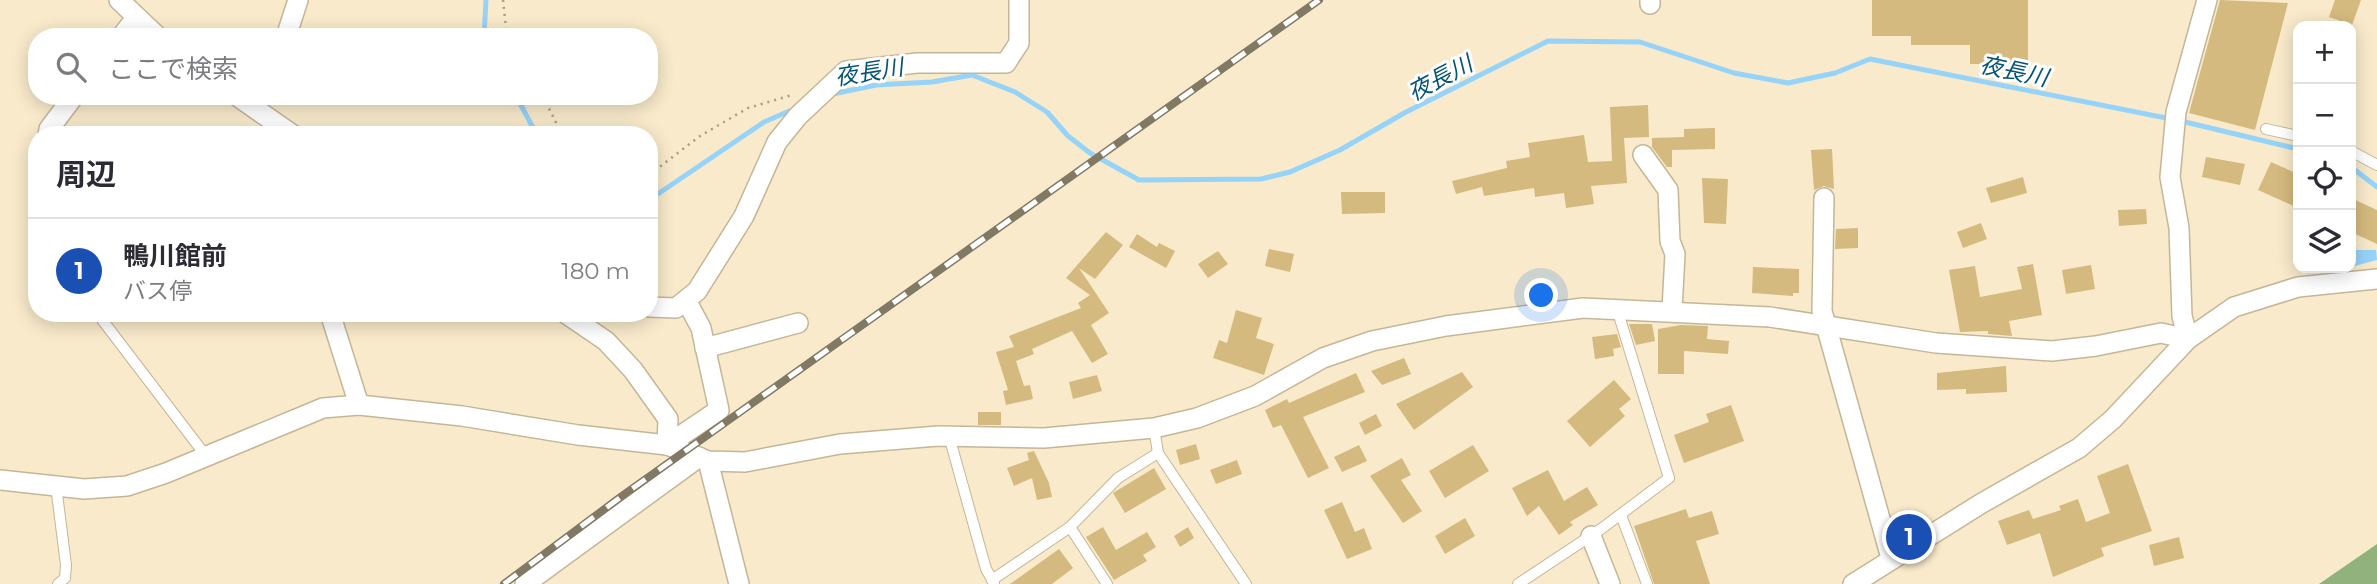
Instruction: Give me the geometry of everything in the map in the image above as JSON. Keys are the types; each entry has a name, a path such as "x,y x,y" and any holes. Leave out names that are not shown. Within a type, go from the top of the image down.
{"street":[{"path":"119,0 148,28"},
{"path":"289,28 298,0"},
{"path":"658,308 676,309 697,291 744,216 777,142 802,101 829,88 846,71 917,63 1006,63 1019,43 1019,0"},
{"path":"2188,339 2182,317 2179,228 2170,177 2175,121 2207,0"},
{"path":"128,28 136,18"},
{"path":"51,126 67,105"},
{"path":"259,107 266,126"},
{"path":"259,107 282,126"},
{"path":"1643,155 1668,190 1670,241 1675,254 1672,310"},
{"path":"1824,198 1822,311 1891,558"},
{"path":"1853,584 1891,558 2079,447 2113,419 2188,339 2234,307 2322,283 2377,279"},
{"path":"667,444 719,410 701,328 686,300"},
{"path":"0,480 84,489 127,485 323,408 359,405 462,416 578,435 667,444 703,459 745,462 840,444 949,436 1044,438 1154,428 1198,418 1255,396 1323,358 1372,341 1513,316 1583,308 1672,310 1828,325 1936,343 2052,351 2096,346 2161,333 2188,339"},
{"path":"333,322 359,405"},
{"path":"578,322 606,341 633,370 668,419 667,444"},
{"path":"705,348 798,323"},
{"path":"525,584 703,459"},
{"path":"703,459 739,584"},
{"path":"1591,536 1610,584"}],"lane":[{"path":"2266,129 2293,134"},
{"path":"2356,154 2377,165"},
{"path":"1518,584 1591,536 1670,478 1617,309"},
{"path":"104,322 206,456"},
{"path":"1154,428 1158,453 1246,584"},
{"path":"949,436 986,569 994,582 1070,527 1118,478 1158,453"},
{"path":"56,485 65,582"},
{"path":"1620,515 1647,584"},
{"path":"1070,527 1108,584"}],"path":[{"path":"503,0 506,28"},
{"path":"658,168 700,136 748,108 802,101"},
{"path":"547,105 558,126"}],"green space":[{"path":"2377,544 2377,584 2319,584"}],"water":[{"path":"2356,250 2376,250 2377,260 2356,266"}],"building":[{"path":"1872,0 2028,0 2028,64 1970,64 1970,45 1911,45 1911,36 1872,36"},
{"path":"2220,0 2288,3 2255,130 2189,113"},
{"path":"2335,0 2361,0 2353,21 2329,17"},
{"path":"1648,105 1649,137 1624,138 1627,183 1591,186 1594,204 1566,208 1564,193 1535,197 1534,188 1484,196 1482,187 1456,194 1452,181 1507,168 1506,161 1530,157 1528,143 1584,135 1588,162 1612,161 1610,107"},
{"path":"1715,128 1715,149 1672,150 1672,167 1667,167 1652,147 1652,138 1684,137 1684,129"},
{"path":"1832,149 1834,189 1824,186 1814,190 1811,150"},
{"path":"2206,157 2245,164 2240,185 2202,177"},
{"path":"2271,162 2293,172 2293,206 2258,190"},
{"path":"2023,177 2027,193 1991,203 1986,188"},
{"path":"1702,178 1728,179 1726,224 1704,223"},
{"path":"1341,192 1385,192 1385,213 1342,214"},
{"path":"2356,200 2377,210 2377,244 2356,234"},
{"path":"2146,209 2147,224 2119,226 2118,210"},
{"path":"1981,223 1987,239 1963,248 1957,232"},
{"path":"1858,228 1858,248 1835,249 1836,229"},
{"path":"1106,232 1123,245 1095,279 1079,268 1109,313 1091,325 1108,354 1092,363 1072,331 1032,349 1034,354 1016,361 1024,386 1030,385 1033,399 1006,405 1003,391 1008,390 996,352 1014,347 1009,336 1081,308 1078,303 1090,295 1066,278"},
{"path":"1137,234 1157,247 1159,243 1175,251 1166,268 1129,247"},
{"path":"1269,249 1294,254 1290,272 1265,266"},
{"path":"1218,251 1228,264 1208,278 1198,264"},
{"path":"2033,264 2042,315 2009,321 2012,336 1988,334 1988,331 1960,332 1949,270 1975,266 1980,297 2022,289 2017,267"},
{"path":"2091,265 2095,289 2066,294 2062,270"},
{"path":"1753,267 1799,269 1799,293 1793,293 1793,296 1752,293"},
{"path":"1236,310 1262,318 1256,338 1274,344 1264,375 1213,358 1219,340 1227,343"},
{"path":"1629,324 1652,324 1655,341 1636,345"},
{"path":"1681,325 1708,326 1707,339 1729,341 1728,354 1684,351 1684,374 1658,374 1658,329"},
{"path":"1617,334 1621,347 1613,349 1614,356 1595,359 1592,337"},
{"path":"1404,358 1411,374 1382,385 1371,371"},
{"path":"2006,366 2007,392 1966,394 1966,389 1937,390 1937,373"},
{"path":"1462,372 1473,387 1414,430 1396,404"},
{"path":"1356,373 1365,392 1303,417 1329,468 1308,478 1281,425 1273,428 1265,410 1287,399 1289,403"},
{"path":"1097,375 1102,391 1073,399 1069,382"},
{"path":"1614,380 1631,399 1619,409 1625,416 1590,447 1567,421"},
{"path":"1731,405 1744,441 1684,463 1674,435 1709,422 1706,414"},
{"path":"978,412 1001,412 1001,425 978,425"},
{"path":"1376,414 1382,426 1365,435 1359,423"},
{"path":"1196,444 1200,459 1180,465 1176,450"},
{"path":"1359,445 1367,461 1342,472 1334,457"},
{"path":"1473,445 1489,471 1445,498 1429,471"},
{"path":"1034,451 1049,483 1052,497 1037,500 1032,478 1014,486 1007,468 1029,460 1027,453"},
{"path":"1402,458 1411,475 1401,480 1422,511 1403,523 1370,476"},
{"path":"1237,460 1242,474 1216,484 1210,470"},
{"path":"2128,464 2152,531 2101,548 2104,556 2053,577 2040,533 2007,545 1998,521 2029,510 2033,519 2061,510 2059,506 2078,499 2086,522 2110,513 2097,476"},
{"path":"1154,468 1166,489 1125,513 1113,493"},
{"path":"1548,470 1564,501 1587,487 1598,505 1570,522 1573,525 1559,535 1539,506 1527,516 1512,488"},
{"path":"1342,502 1355,532 1364,528 1372,549 1347,559 1324,510"},
{"path":"1686,509 1689,518 1712,511 1719,534 1696,541 1710,584 1654,584 1634,526"},
{"path":"1465,518 1475,536 1445,554 1435,536"},
{"path":"1103,527 1116,550 1147,532 1156,547 1143,555 1147,561 1114,580 1086,537"},
{"path":"1188,527 1194,538 1180,547 1174,536"},
{"path":"2179,537 2184,558 2154,566 2149,545"},
{"path":"1059,549 1073,568 1052,584 1010,584"}],"waterway":[{"name":"夜長川","path":"484,28 486,0"},
{"name":"夜長川","path":"833,94 876,85 932,82 972,75 1015,92 1047,112 1068,136 1090,153 1139,180 1261,179 1290,172 1340,150 1406,112 1548,41 1640,42 1734,73 1788,83 1835,73 1870,59 2171,119"},
{"name":"夜長川","path":"521,105 532,126"},
{"name":"夜長川","path":"658,194 764,122 794,109"},
{"name":"夜長川","path":"2181,121 2293,148"},
{"name":"夜長川","path":"2356,171 2377,187"}],"railway":[{"path":"504,584 622,496 1319,0"}],"place":[{"name":"鴨川館前","path":"1909,537"}]}
